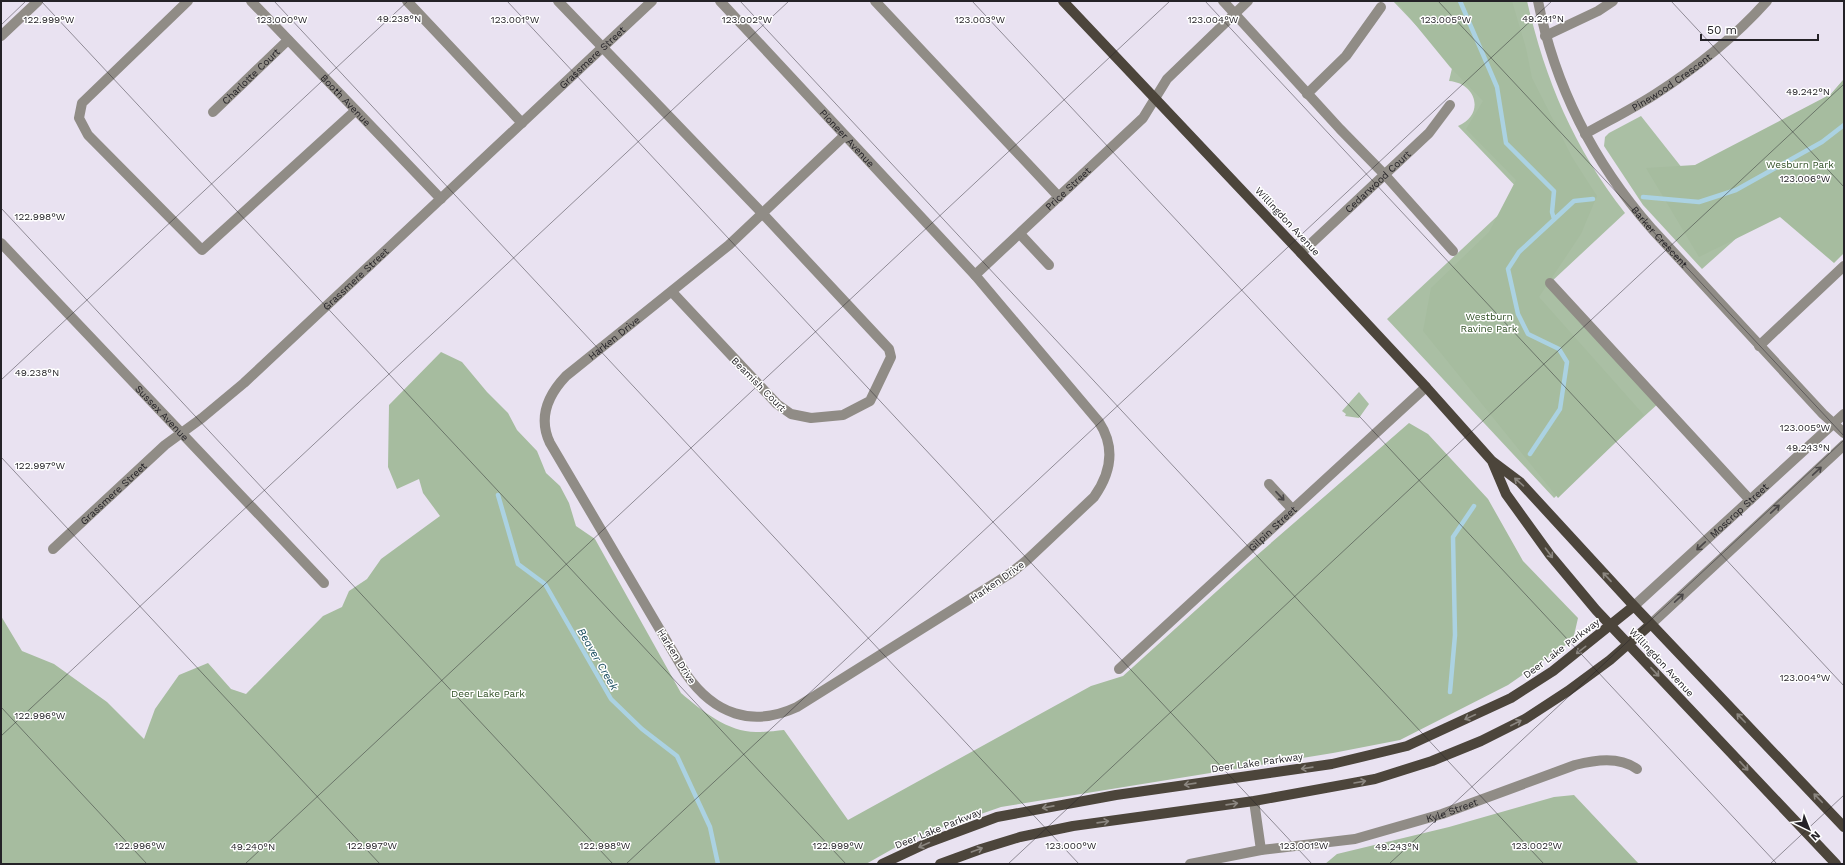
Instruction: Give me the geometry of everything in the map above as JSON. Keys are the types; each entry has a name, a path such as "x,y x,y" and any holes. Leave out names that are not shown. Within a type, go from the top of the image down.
{"main road":[{"name":"Willingdon Avenue","path":"1063,1 1156,98 1426,387 1492,461 1520,482 1634,606 1844,827"},
{"name":"Willingdon Avenue","path":"1492,461 1506,494 1550,556 1628,644 1836,864"},
{"name":"Deer Lake Parkway","path":"882,864 928,843 997,817 1116,795 1332,764 1407,746 1511,698 1553,672 1634,606"},
{"path":"940,864 1020,837 1065,828 1254,801 1375,779 1432,761 1481,741 1525,719 1568,691 1651,624"}],"street":[{"path":"1,36 38,1"},
{"path":"188,1 82,103 79,118 88,135 202,250 355,111"},
{"name":"Booth Avenue","path":"251,1 355,111 442,199"},
{"path":"407,1 522,123"},
{"path":"558,1 762,213"},
{"name":"Grassmere Street","path":"53,549 165,445 181,434 244,383 652,1"},
{"name":"Pioneer Avenue","path":"720,1 975,275"},
{"path":"875,1 1059,197"},
{"path":"1223,1 1307,94 1385,175 1453,251"},
{"name":"Price Street","path":"975,275 1144,118 1168,79 1248,1"},
{"name":"Barker Crescent","path":"1538,1 1545,36 1560,79 1585,134 1608,173 1630,205 1759,346 1844,434"},
{"path":"1545,36 1598,11 1613,1"},
{"name":"Pinewood Crescent","path":"1585,134 1653,96 1707,59 1767,1"},
{"path":"1307,94 1346,56 1381,7"},
{"name":"Charlotte Court","path":"213,112 288,40"},
{"name":"Cedarwood Court","path":"1301,253 1430,133 1450,105"},
{"name":"Harken Drive","path":"844,136 729,244 559,383 546,411 544,427 550,443 693,683 707,698 724,709 742,715 766,717 776,716 797,707 1011,573 1027,560 1094,497 1105,478 1109,468 1110,449 1105,430 975,275"},
{"name":"Beamish Court","path":"672,292 784,410 800,417 811,418 843,415 870,401 891,357 889,348 762,213"},
{"path":"1020,234 1049,265"},
{"name":"Sussex Avenue","path":"1,243 324,583"},
{"path":"1759,346 1844,266"},
{"path":"1550,283 1750,500"},
{"name":"Gilpin Street","path":"1119,669 1426,387"},
{"name":"Moscrop Street","path":"1634,606 1844,414"},
{"path":"1651,624 1844,445"},
{"path":"1269,484 1292,509"},
{"name":"Kyle Street","path":"1190,864 1260,850 1355,839 1404,826 1575,765 1596,760 1630,764 1637,769"},
{"path":"1254,801 1260,850"}],"green space":[{"name":"Westburn Ravine Park","path":"1393,1 1527,1 1543,59 1576,138 1590,163 1625,213 1550,283 1660,402 1554,498 1387,319 1522,193 1458,126 1467,121 1472,115 1474,100 1471,93 1466,87 1459,83 1449,81 1453,64"},
{"name":"Westburn Ravine Park","path":"1396,1 1512,1 1526,48 1532,78 1572,157 1597,196 1581,234 1539,297 1644,415 1558,498 1423,331 1431,288 1489,232 1516,180 1466,129 1483,101 1450,67"},
{"name":"Wesburn Park","path":"1844,79 1844,253 1777,202 1702,269 1643,205 1604,146 1605,137 1609,133 1641,116 1690,178 1831,94"},
{"name":"Wesburn Park","path":"1844,79 1844,253 1834,263 1780,217 1699,257 1646,168 1695,165 1831,94"},
{"name":"Deer Lake Park","path":"441,352 462,362 487,392 508,413 517,430 537,451 546,473 560,486 569,503 576,526 595,539 681,693 716,719 735,728 756,732 784,730 848,820 1091,686 1123,676 1248,563 1409,423 1428,434 1488,499 1523,561 1578,618 1573,640 1508,685 1400,740 1333,753 1001,807 929,832 896,847 866,864 1,864 1,616 22,651 54,664 107,702 144,739 155,709 179,675 208,663 231,689 246,694 323,616 342,607 349,591 367,579 381,559 440,516 423,493 419,479 397,489 388,467 389,405"},
{"path":"1359,392 1369,404 1359,418 1345,416 1346,414 1342,411"},
{"path":"1574,795 1639,864 1325,864 1337,854 1449,827 1554,797"}],"waterway":[{"path":"1460,1 1497,87 1506,143 1554,191 1552,212 1554,219"},
{"path":"1643,197 1699,202 1736,190 1822,142 1844,125"},
{"path":"1530,454 1560,409 1567,362 1559,349 1528,334 1518,314 1508,269 1519,252 1574,201 1593,199"},
{"name":"Beaver Creek","path":"498,495 518,564 545,584 611,699 642,729 677,756 710,827 718,864"},
{"path":"1450,692 1455,635 1453,537 1474,506"}]}
